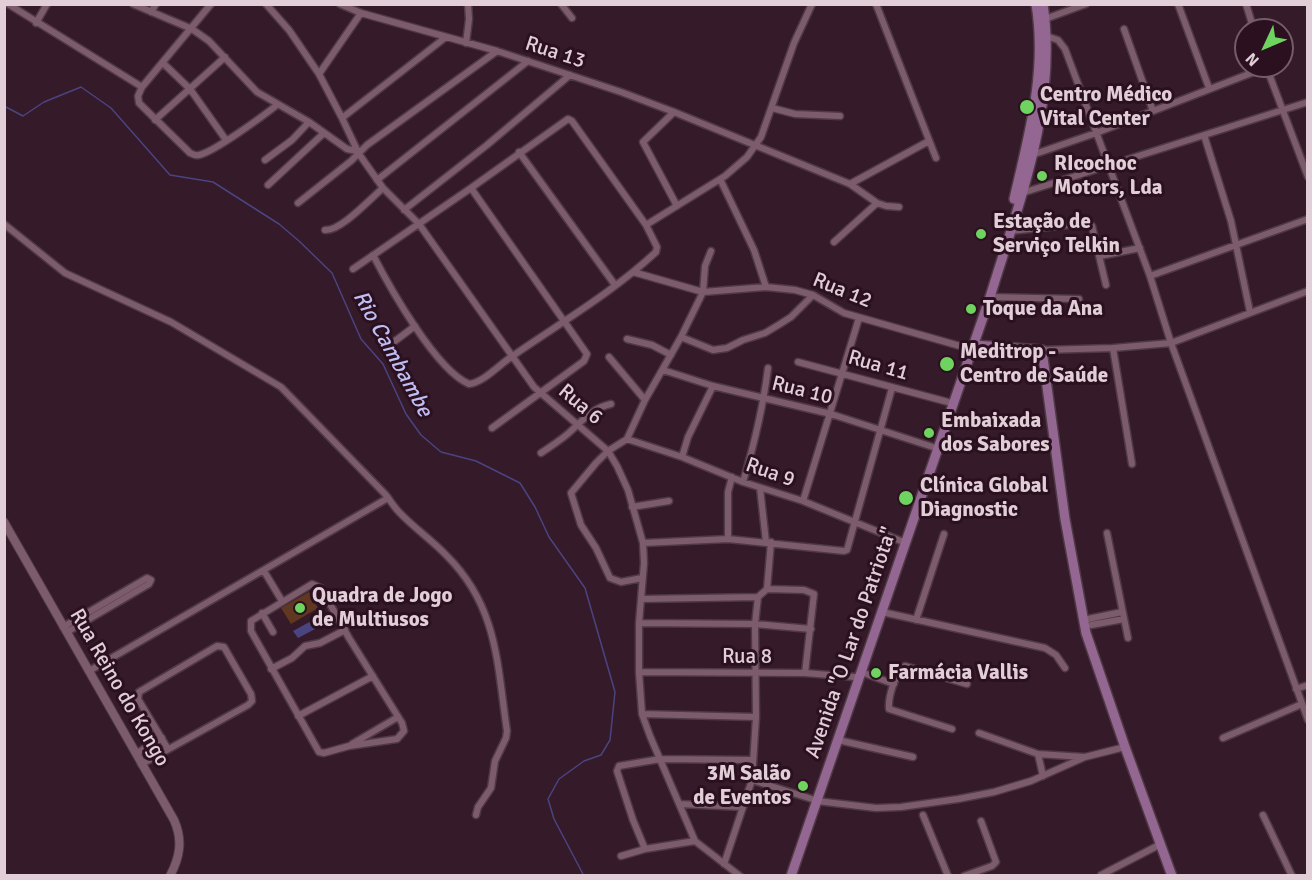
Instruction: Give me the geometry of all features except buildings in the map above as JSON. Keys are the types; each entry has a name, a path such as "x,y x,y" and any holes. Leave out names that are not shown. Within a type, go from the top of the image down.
{"main road":[{"name":"Avenida \"O Lar do Patriota\"","path":"786,876 838,740 858,674 882,612 970,346 1013,201 1029,139 1040,68 1041,46 1036,4"},
{"name":"Avenida \"O Lar do Patriota\"","path":"791,876 948,402 990,297 1022,193 1046,91 1046,36 1043,4"},
{"path":"970,346 1042,350 1065,519 1093,657 1172,876"}],"street":[{"path":"8,4 142,87"},
{"path":"36,23 47,4"},
{"path":"133,4 192,29 209,41 250,86 277,105 309,122 346,149 358,153"},
{"path":"151,12 156,4"},
{"path":"211,4 142,87 137,99 155,120 193,155 201,155 277,105"},
{"name":"Rua 6","path":"266,4 290,30 319,74 358,153 383,188 419,224 534,387 608,451 624,480 643,543 639,623 642,714 695,841 740,876"},
{"name":"Rua 13","path":"340,4 362,13 497,51 675,112 850,184 877,203"},
{"path":"466,43 468,4"},
{"path":"561,4 572,18"},
{"path":"646,225 737,167 761,137 794,43 812,4"},
{"path":"876,4 936,158"},
{"path":"1045,19 1086,4"},
{"path":"1178,4 1209,88"},
{"path":"319,74 362,13"},
{"path":"1124,28 1153,111"},
{"path":"1046,36 1058,40 1065,49 1110,165 1150,276 1171,343 1308,720"},
{"path":"342,118 446,38"},
{"path":"298,203 367,145 497,51"},
{"path":"155,120 225,57"},
{"path":"377,180 528,61"},
{"path":"163,63 190,89 226,140"},
{"path":"404,210 487,145 570,75"},
{"path":"1031,155 1096,133 1237,78"},
{"path":"1271,78 1308,177"},
{"path":"1022,193 1308,102"},
{"path":"772,108 795,114 840,117"},
{"path":"675,112 643,142 677,206"},
{"path":"353,269 563,121 568,119 572,121 646,225 657,247 656,252 633,272 564,323 479,380 469,384 456,376 444,364 415,326 373,255"},
{"path":"265,160 292,140 309,122"},
{"path":"268,184 324,133"},
{"path":"1204,135 1231,221 1250,312"},
{"path":"850,184 929,141"},
{"path":"519,153 615,285"},
{"path":"720,179 754,250 766,287"},
{"path":"325,230 332,230 346,220 383,188"},
{"path":"471,188 587,354 587,357 541,393 492,428"},
{"path":"834,242 877,203 898,207"},
{"path":"1150,276 1308,219"},
{"path":"1010,231 1087,223 1092,226 1106,285"},
{"path":"4,224 64,273 171,322 281,387 402,515 448,556 464,575 484,607 493,634 507,731 495,761 491,788 480,804 476,815"},
{"path":"1100,256 1140,248"},
{"path":"642,578 621,582 610,578 596,548 581,525 571,497 576,485 608,451 627,439 645,400 681,338 703,292 705,266 711,251"},
{"name":"Rua 12","path":"633,272 703,292 766,287 795,290 813,295 844,313 859,318 970,346"},
{"path":"1042,350 1113,348 1171,343 1308,291"},
{"path":"681,338 713,350 727,348 765,333 780,324 791,317 813,295"},
{"path":"990,297 1079,299"},
{"path":"803,501 859,318"},
{"path":"391,344 415,326"},
{"path":"627,339 652,345 671,355"},
{"path":"1113,348 1132,464"},
{"path":"609,357 645,400"},
{"name":"Rua 11","path":"798,362 948,402"},
{"path":"743,483 755,442 768,369"},
{"name":"Rua 10","path":"663,370 713,386 831,414 933,447"},
{"path":"682,457 688,437 713,386"},
{"path":"643,543 728,539 844,551 848,548 853,523 892,388"},
{"path":"541,453 572,431 599,406 611,404"},
{"name":"Rua 9","path":"627,439 682,457 743,483 803,501 901,541"},
{"path":"728,539 728,492 732,477"},
{"path":"760,488 768,542 767,589"},
{"path":"89,671 388,498"},
{"path":"633,507 669,501"},
{"name":"Rua Reino do Kongo","path":"4,522 7,534 65,629 178,829 180,848 176,866 170,876"},
{"path":"1107,533 1128,638"},
{"path":"916,620 944,534"},
{"path":"264,571 282,601"},
{"path":"146,579 151,580 149,584 65,629 146,579"},
{"path":"309,585 318,585 398,717 404,731 397,739 349,746 324,753 319,752 250,627 253,619 282,601 309,585"},
{"path":"641,599 758,597 767,589 811,592 814,597 805,673"},
{"path":"724,864 752,780 756,717 755,624 758,597"},
{"path":"882,612 1045,648 1056,656 1065,668"},
{"path":"1087,619 1122,612"},
{"path":"262,613 273,632"},
{"path":"1087,619 1124,619"},
{"path":"639,623 755,624 811,629"},
{"path":"272,669 292,658 304,646 320,643 345,630"},
{"path":"141,764 249,705 252,701 251,694 224,647 217,646 139,692 138,699 168,749"},
{"path":"952,729 889,709 887,707 894,684 900,670 905,666 967,684"},
{"name":"Rua 8","path":"639,672 858,674 894,684"},
{"path":"298,716 373,676"},
{"path":"1296,689 1308,685"},
{"path":"1223,738 1302,704"},
{"path":"642,714 756,717"},
{"path":"349,746 398,717"},
{"path":"979,734 1038,754 1084,757"},
{"path":"153,744 162,738"},
{"path":"838,740 913,757"},
{"path":"752,780 815,800 876,808 901,807 994,792 1043,776 1084,757 1125,747"},
{"path":"136,754 146,748"},
{"path":"1038,754 1043,776"},
{"path":"645,849 629,809 617,768 660,759 753,760"},
{"path":"679,804 743,807"},
{"path":"923,815 948,876"},
{"path":"1263,815 1292,876"},
{"path":"964,876 992,866 996,862 981,820"},
{"path":"621,856 645,849 695,841"},
{"path":"1101,875 1161,844"}],"shaded area":[{"name":"Quadra de Jogo de Multiusos","path":"309,592 318,608 291,624 281,608"},
{"path":"313,620 317,628 298,638 293,631"}],"waterway":[{"name":"Rio Cambambe","path":"4,106 23,116 44,102 81,87 111,108 170,175 213,182 279,224 332,273 361,339 383,364 406,414 421,435 441,452 476,461 520,483 535,507 549,537 585,588 615,692 610,740 601,755 584,761 559,779 548,799 554,819 584,876"}],"place":[{"name":"Centro Médico Vital Center","path":"1027,107"},
{"name":"RIcochoc Motors, Lda","path":"1042,176"},
{"name":"Estação de Serviço Telkin","path":"981,234"},
{"name":"Toque da Ana","path":"971,309"},
{"name":"Meditrop - Centro de Saúde","path":"947,364"},
{"name":"Embaixada dos Sabores","path":"929,433"},
{"name":"Clínica Global Diagnostic","path":"906,498"},
{"name":"Quadra de Jogo de Multiusos","path":"300,608"},
{"name":"Farmácia Vallis","path":"876,673"},
{"name":"3M Salão de Eventos","path":"803,786"}]}
